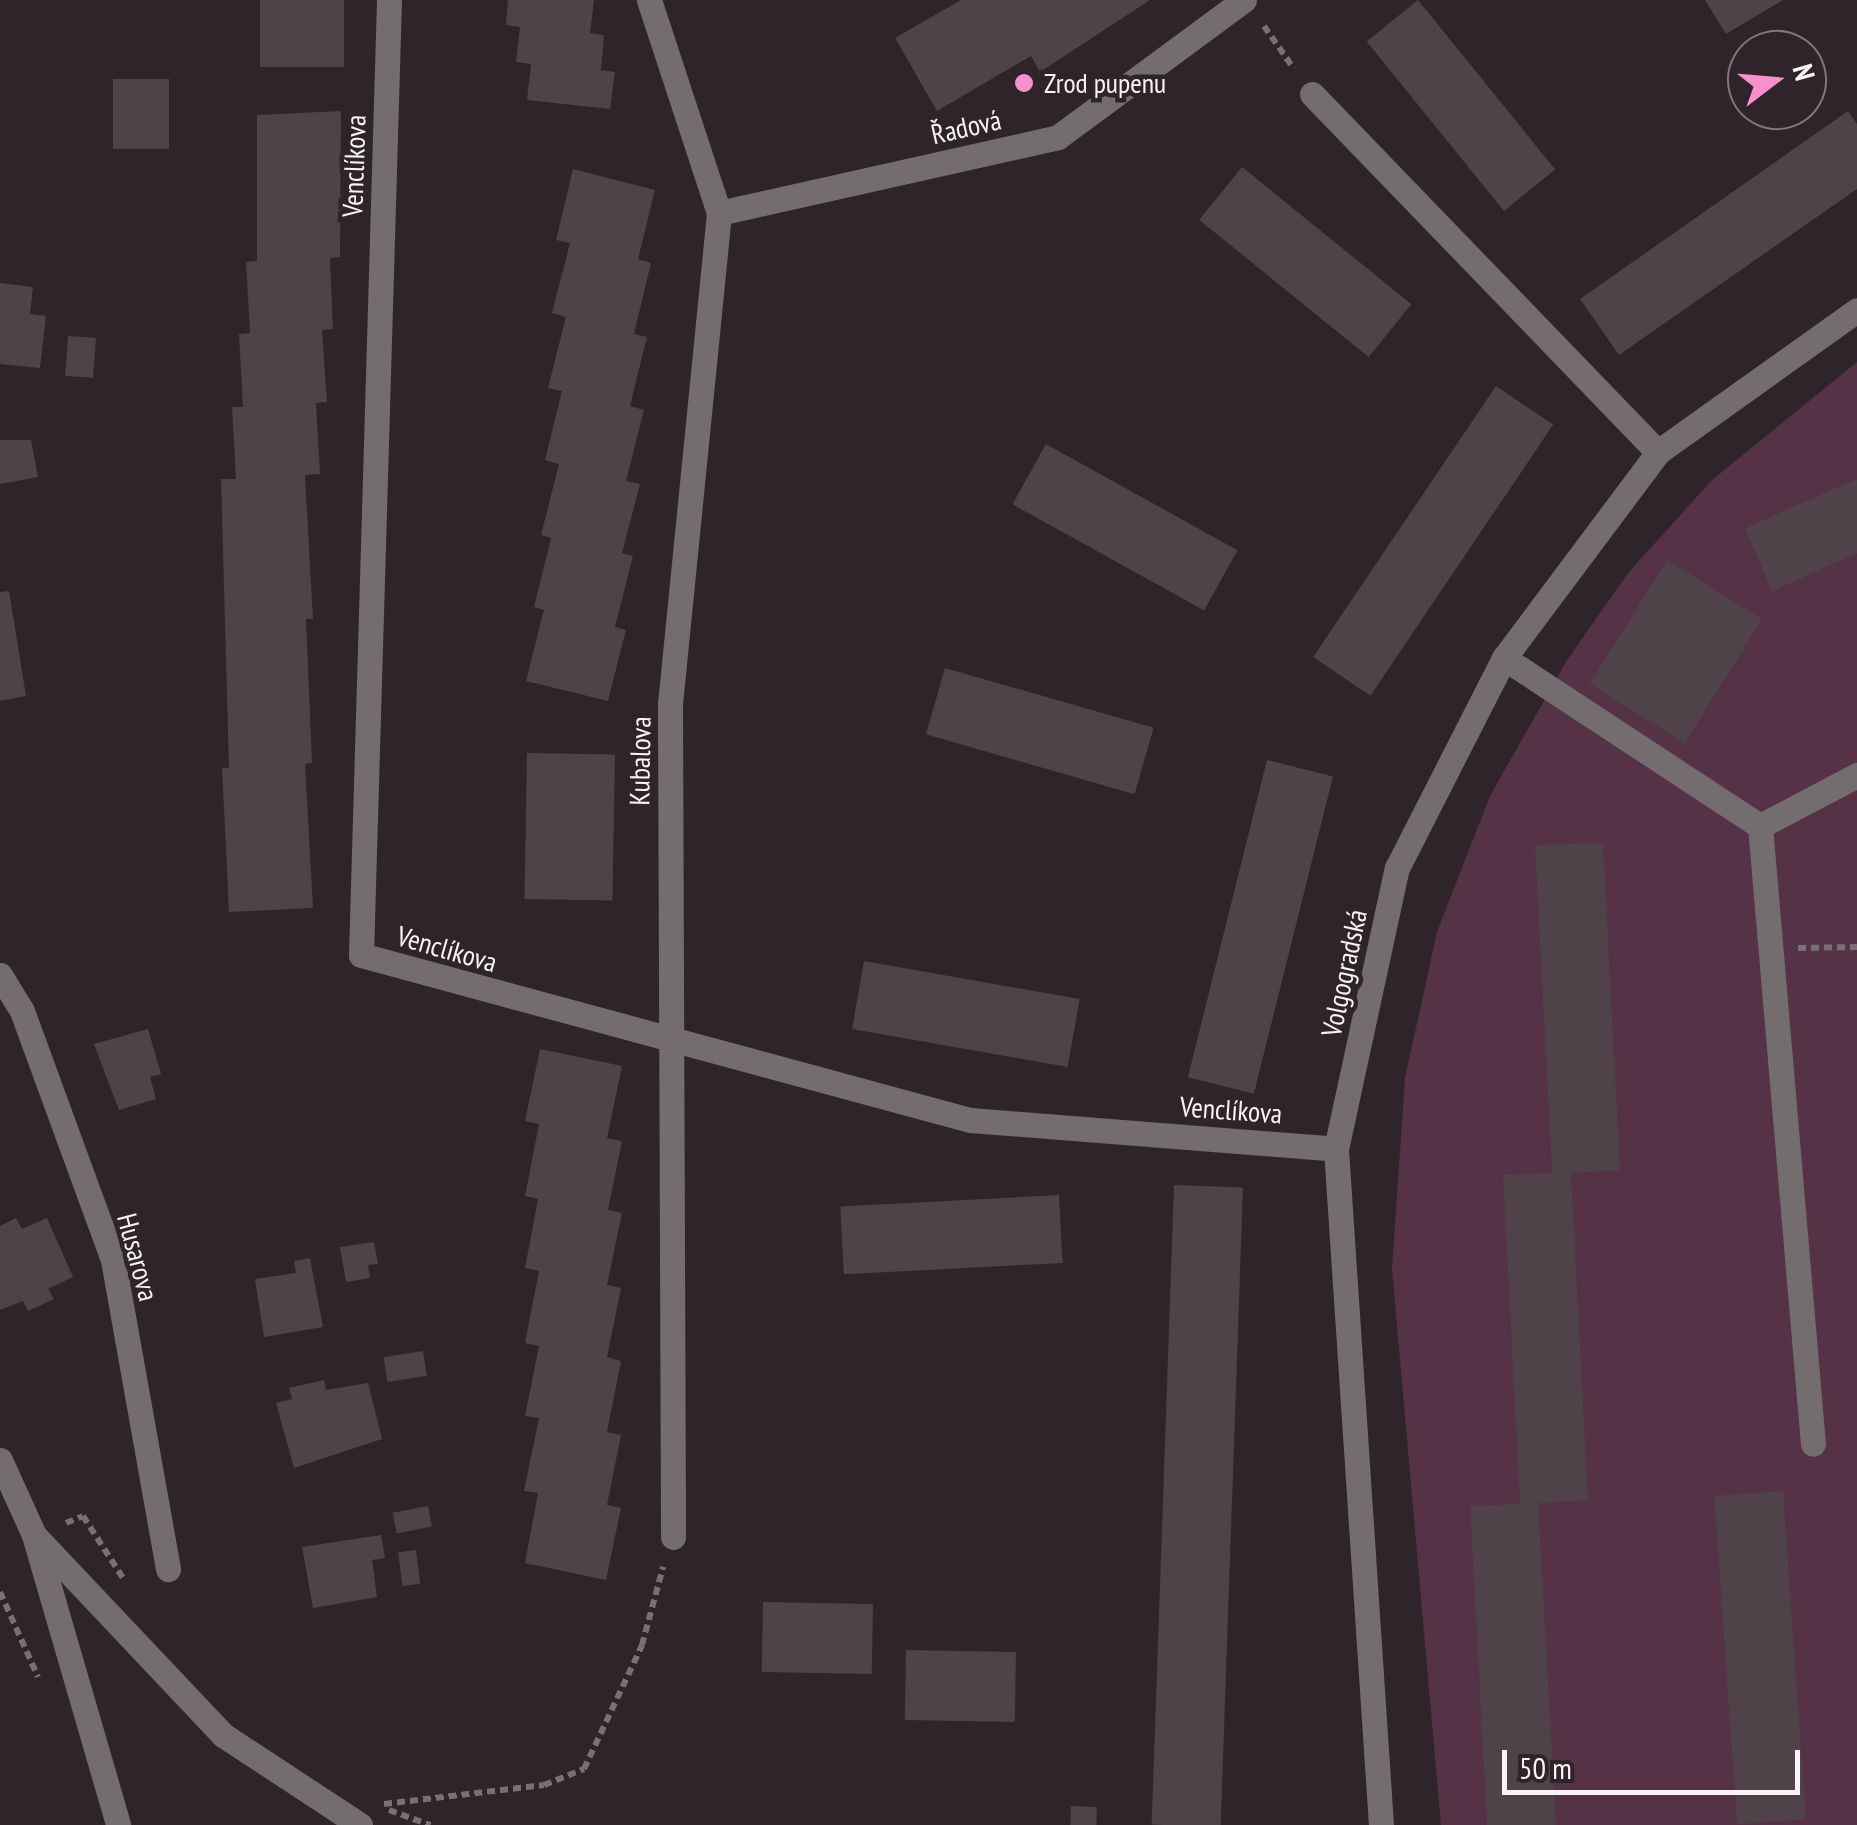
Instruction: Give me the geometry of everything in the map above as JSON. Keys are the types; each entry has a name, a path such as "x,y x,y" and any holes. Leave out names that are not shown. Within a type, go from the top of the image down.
{"street":[{"name":"Venclíkova","path":"389,0 360,955 667,1043 970,1120 1336,1148"},
{"name":"Kubalova","path":"649,0 720,214 670,705 667,1043 673,1537"},
{"name":"Řadová","path":"720,214 1058,137 1251,8"},
{"path":"1312,94 1658,452"},
{"name":"Volgogradská","path":"1381,1825 1336,1148 1398,868 1504,658 1658,452 1857,310"},
{"path":"1504,658 1760,826"},
{"path":"1760,826 1857,775"},
{"path":"1760,826 1813,1444"},
{"name":"Husarova","path":"0,975 22,1011 113,1260 168,1569"},
{"path":"0,1460 34,1535 118,1825"},
{"path":"34,1535 223,1735 360,1825"}],"path":[{"path":"1251,8 1312,94"},
{"path":"1770,948 1857,947"},
{"path":"34,1535 83,1516 125,1581"},
{"path":"430,1825 377,1805 544,1785 584,1769 642,1645 673,1537"}],"shaded area":[{"path":"1857,362 1857,1825 1441,1825 1392,1269 1405,1078 1437,932 1490,796 1567,660 1629,572 1712,480"}],"building":[{"path":"260,0 344,0 344,67 260,67"},
{"path":"508,0 594,0 590,33 604,35 601,70 615,72 610,109 527,100 531,64 516,62 520,27 506,25"},
{"path":"961,0 1150,0 1040,72 1031,56 937,111 895,38"},
{"path":"1418,0 1555,169 1504,211 1367,42"},
{"path":"1705,0 1783,0 1727,30 1726,34"},
{"path":"113,79 169,79 169,149 113,149"},
{"path":"341,111 340,257 330,258 333,329 322,330 327,402 316,403 320,474 305,475 313,619 306,619 312,763 305,764 313,908 229,912 222,768 229,768 221,479 236,479 232,407 243,407 239,334 250,333 246,262 257,261 257,115"},
{"path":"1848,111 1857,124 1857,189 1619,355 1580,299 1821,130 1827,130 1827,126"},
{"path":"1242,167 1411,304 1369,357 1199,220"},
{"path":"573,169 655,190 638,259 651,263 634,334 647,337 630,406 644,410 626,481 640,484 622,553 633,556 615,627 626,630 608,701 526,681 544,610 534,607 551,538 541,535 559,464 545,460 562,391 548,388 566,317 552,313 570,243 556,240"},
{"path":"0,283 33,287 30,314 46,316 40,368 0,364"},
{"path":"68,336 96,338 93,378 65,376"},
{"path":"1496,386 1553,425 1370,696 1313,657"},
{"path":"0,440 31,440 38,477 0,484"},
{"path":"1046,444 1238,550 1204,611 1013,504"},
{"path":"1857,479 1857,553 1772,591 1745,528"},
{"path":"1667,560 1762,619 1685,743 1590,684"},
{"path":"9,591 26,696 0,701 0,592"},
{"path":"945,668 1154,728 1135,794 926,734"},
{"path":"527,753 615,755 612,901 524,899"},
{"path":"1267,760 1333,776 1254,1094 1188,1077"},
{"path":"1603,843 1620,1170 1571,1173 1588,1500 1538,1503 1556,1825 1487,1825 1470,1506 1520,1504 1503,1175 1552,1173 1535,845"},
{"path":"864,961 1080,999 1068,1067 852,1029"},
{"path":"148,1029 161,1074 150,1077 156,1099 119,1110 94,1044"},
{"path":"540,1049 622,1066 607,1138 622,1141 608,1210 622,1213 607,1285 621,1288 607,1357 621,1361 607,1432 621,1435 607,1505 621,1508 606,1580 525,1563 538,1493 524,1491 539,1418 525,1416 539,1346 525,1343 539,1271 525,1268 538,1199 525,1196 539,1124 525,1121"},
{"path":"1174,1185 1243,1187 1221,1825 1152,1825"},
{"path":"1059,1195 1063,1263 844,1274 840,1206"},
{"path":"16,1218 22,1229 47,1218 73,1277 48,1289 54,1299 28,1311 23,1301 0,1310 0,1226"},
{"path":"374,1242 378,1264 368,1265 370,1278 346,1282 340,1247"},
{"path":"310,1258 323,1327 264,1337 255,1279 296,1273 294,1261"},
{"path":"423,1351 427,1376 387,1382 383,1357"},
{"path":"324,1380 326,1390 368,1383 382,1439 294,1468 276,1403 292,1399 289,1388"},
{"path":"1783,1491 1806,1819 1737,1824 1714,1496"},
{"path":"428,1506 432,1527 397,1533 393,1513"},
{"path":"381,1535 385,1558 372,1560 377,1597 313,1608 302,1547"},
{"path":"416,1550 420,1584 402,1586 398,1552"},
{"path":"763,1602 873,1604 872,1674 762,1672"},
{"path":"906,1650 1016,1652 1015,1722 905,1720"},
{"path":"1071,1806 1097,1807 1096,1825 1070,1825"}],"place":[{"name":"Zrod pupenu","path":"1024,83"}]}
